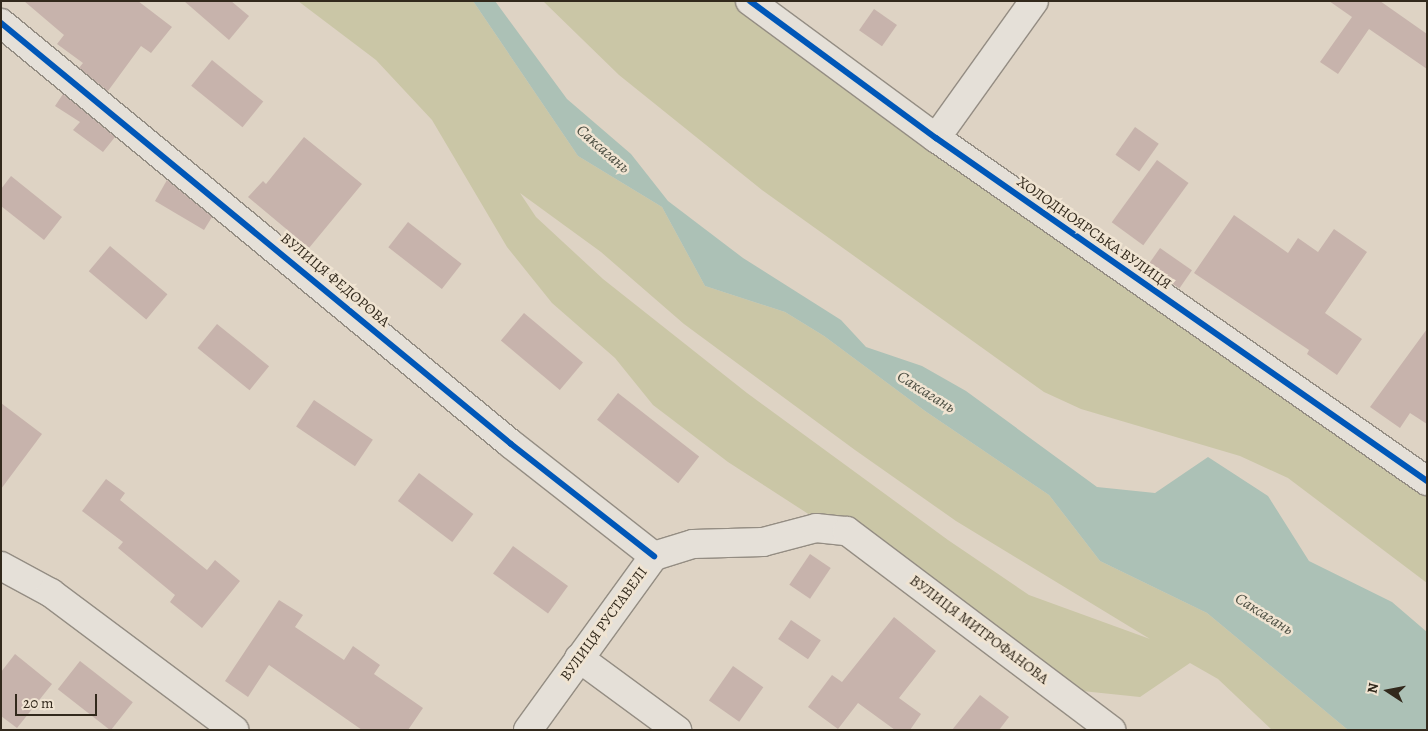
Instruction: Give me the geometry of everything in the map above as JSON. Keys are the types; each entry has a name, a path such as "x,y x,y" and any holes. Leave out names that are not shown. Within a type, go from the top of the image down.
{"street":[{"name":"ХОЛОДНОЯРСЬКА ВУЛИЦЯ","path":"750,1 936,138 1427,481"},
{"path":"936,138 1034,1"},
{"name":"ВУЛИЦЯ ФЕДОРОВА","path":"1,23 511,444 654,556"},
{"name":"ВУЛИЦЯ РУСТАВЕЛІ","path":"528,730 654,556 693,544 763,542 816,528 847,531"},
{"name":"ВУЛИЦЯ МИТРОФАНОВА","path":"847,531 1111,730"},
{"path":"1,566 51,593 234,730"},
{"path":"579,658 677,730"}],"shaded area":[{"path":"298,1 473,1 578,156 662,207 705,286 785,312 824,336 925,411 1049,495 1100,561 1207,613 1348,730 1272,730 1218,679 1190,663 1140,697 1082,691 728,462 653,405 615,358 552,303 507,247 432,120 376,60","holes":["520,193 601,252 684,324 855,450 956,521 1150,639 1029,595 948,540 747,393 603,279 536,217"]},
{"path":"543,1 750,1 1427,481 1427,583 1288,478 1240,456 1081,409 1044,392 762,190 619,75"}],"water":[{"name":"Саксагань","path":"473,1 495,1 567,99 631,154 668,201 743,258 841,320 866,347 922,366 966,391 1097,487 1155,493 1208,457 1268,496 1309,561 1392,602 1427,632 1427,730 1348,730 1207,613 1100,561 1049,495 925,411 824,336 785,312 705,286 662,207 578,156"}],"building":[{"path":"24,1 138,1 172,27 151,53 141,46 108,91 79,68 83,63 57,44 64,35"},
{"path":"184,1 231,1 249,16 229,40"},
{"path":"1329,1 1380,1 1427,34 1427,69 1369,29 1338,74 1320,62 1352,17"},
{"path":"874,9 897,25 882,46 859,30"},
{"path":"212,60 263,102 243,127 191,86"},
{"path":"63,94 115,137 103,152 73,130 80,122 55,106"},
{"path":"1135,127 1159,144 1139,171 1115,155"},
{"path":"304,137 362,184 309,248 248,197 263,181 266,184"},
{"path":"1157,160 1189,183 1143,245 1112,222"},
{"path":"11,176 62,217 44,240 1,206 1,189"},
{"path":"167,180 212,217 204,230 155,201"},
{"path":"1234,215 1288,253 1298,238 1318,252 1334,229 1367,252 1325,313 1362,339 1337,375 1307,354 1309,350 1194,273"},
{"path":"408,222 462,264 442,289 388,247"},
{"path":"110,246 167,294 146,319 89,271"},
{"path":"1160,248 1192,270 1179,288 1147,266"},
{"path":"524,313 583,362 560,390 501,341"},
{"path":"217,324 269,366 250,390 197,348"},
{"path":"1427,329 1427,424 1410,413 1400,428 1370,407"},
{"path":"618,393 699,456 678,483 597,420"},
{"path":"314,400 373,440 355,466 296,427"},
{"path":"1,403 42,434 1,489"},
{"path":"419,473 473,514 452,542 398,501"},
{"path":"106,479 125,493 120,500 207,570 215,560 240,581 202,628 170,602 175,595 118,548 123,542 82,511"},
{"path":"513,546 568,586 548,613 493,574"},
{"path":"810,554 831,568 810,599 789,585"},
{"path":"279,600 303,615 295,627 344,660 353,646 380,665 374,674 423,708 408,730 362,730 269,665 248,697 225,681"},
{"path":"894,617 936,651 899,698 921,714 910,730 895,730 858,703 838,729 808,707 832,675 842,682"},
{"path":"791,620 821,640 808,659 778,639"},
{"path":"15,654 52,684 17,728 1,716 1,672"},
{"path":"80,661 133,702 110,730 58,689"},
{"path":"733,666 763,687 739,722 709,700"},
{"path":"980,695 1009,717 999,730 952,730"}],"cycle path":[{"path":"750,1 936,138 1427,481"},
{"path":"1,23 511,444 654,556"}]}
